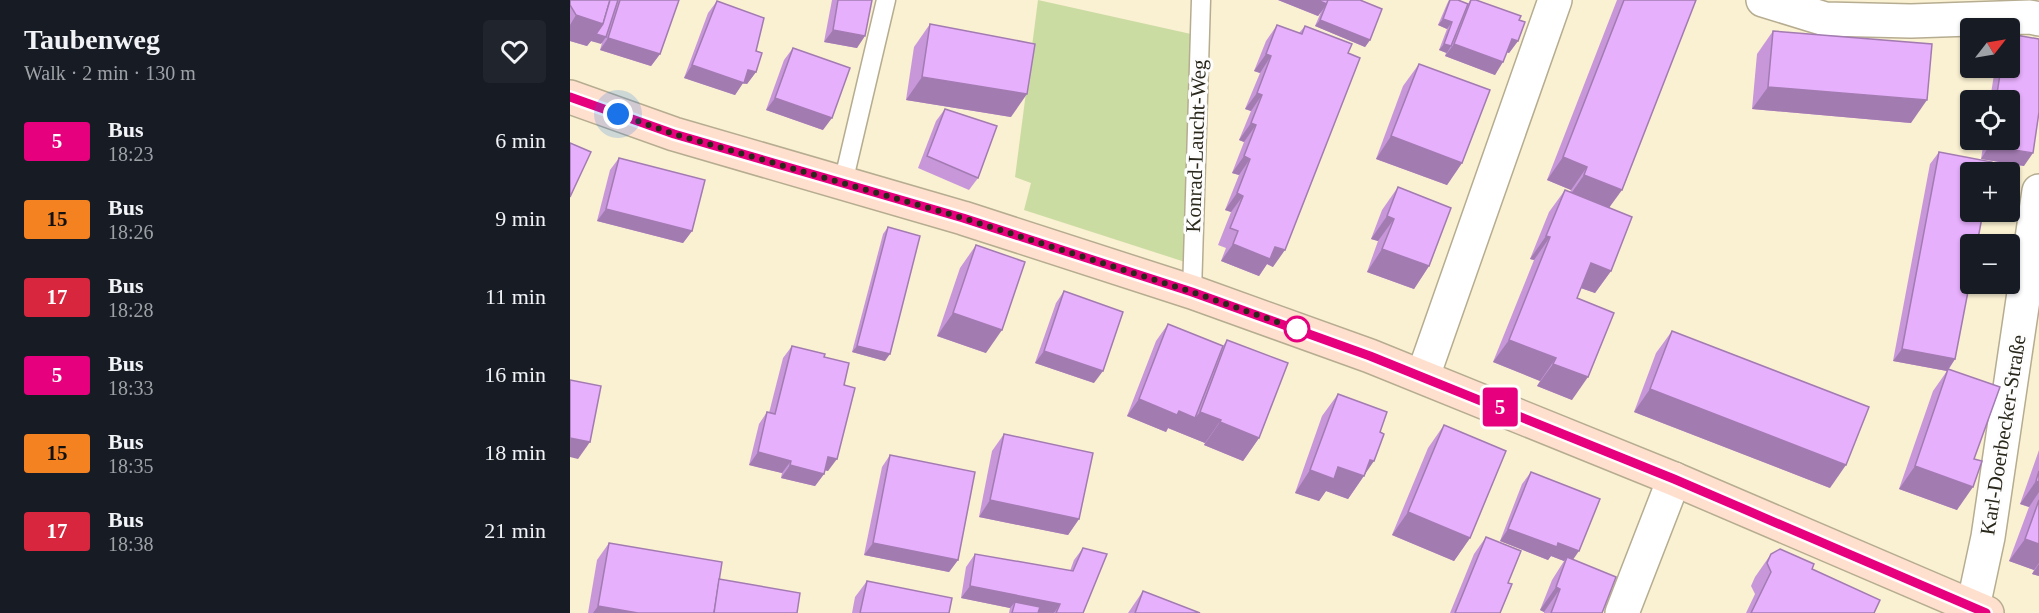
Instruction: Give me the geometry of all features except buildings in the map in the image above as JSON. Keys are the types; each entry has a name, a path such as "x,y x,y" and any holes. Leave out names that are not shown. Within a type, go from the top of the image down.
{"street":[{"path":"1423,376 1555,0"},
{"path":"1763,0 1825,19 1911,21 2030,17 2039,19"},
{"path":"570,97 674,134 963,218 1192,292 1423,376 1674,479 1980,610"},
{"name":"Karl-Doerbecker-Straße","path":"1980,610 1988,537 2039,191"},
{"path":"1622,613 1674,479"}],"lane":[{"path":"843,183 886,0"},
{"name":"Konrad-Laucht-Weg","path":"1192,292 1201,0"}],"green space":[{"path":"1038,0 1191,34 1185,262 1024,210 1031,183 1015,177"}],"bus line":[{"name":"5","path":"570,97 674,134 963,218 1192,292 1370,356 1674,479 1986,613"}],"route":[{"path":"618,114 674,134 963,218 1192,292 1297,329"}]}
